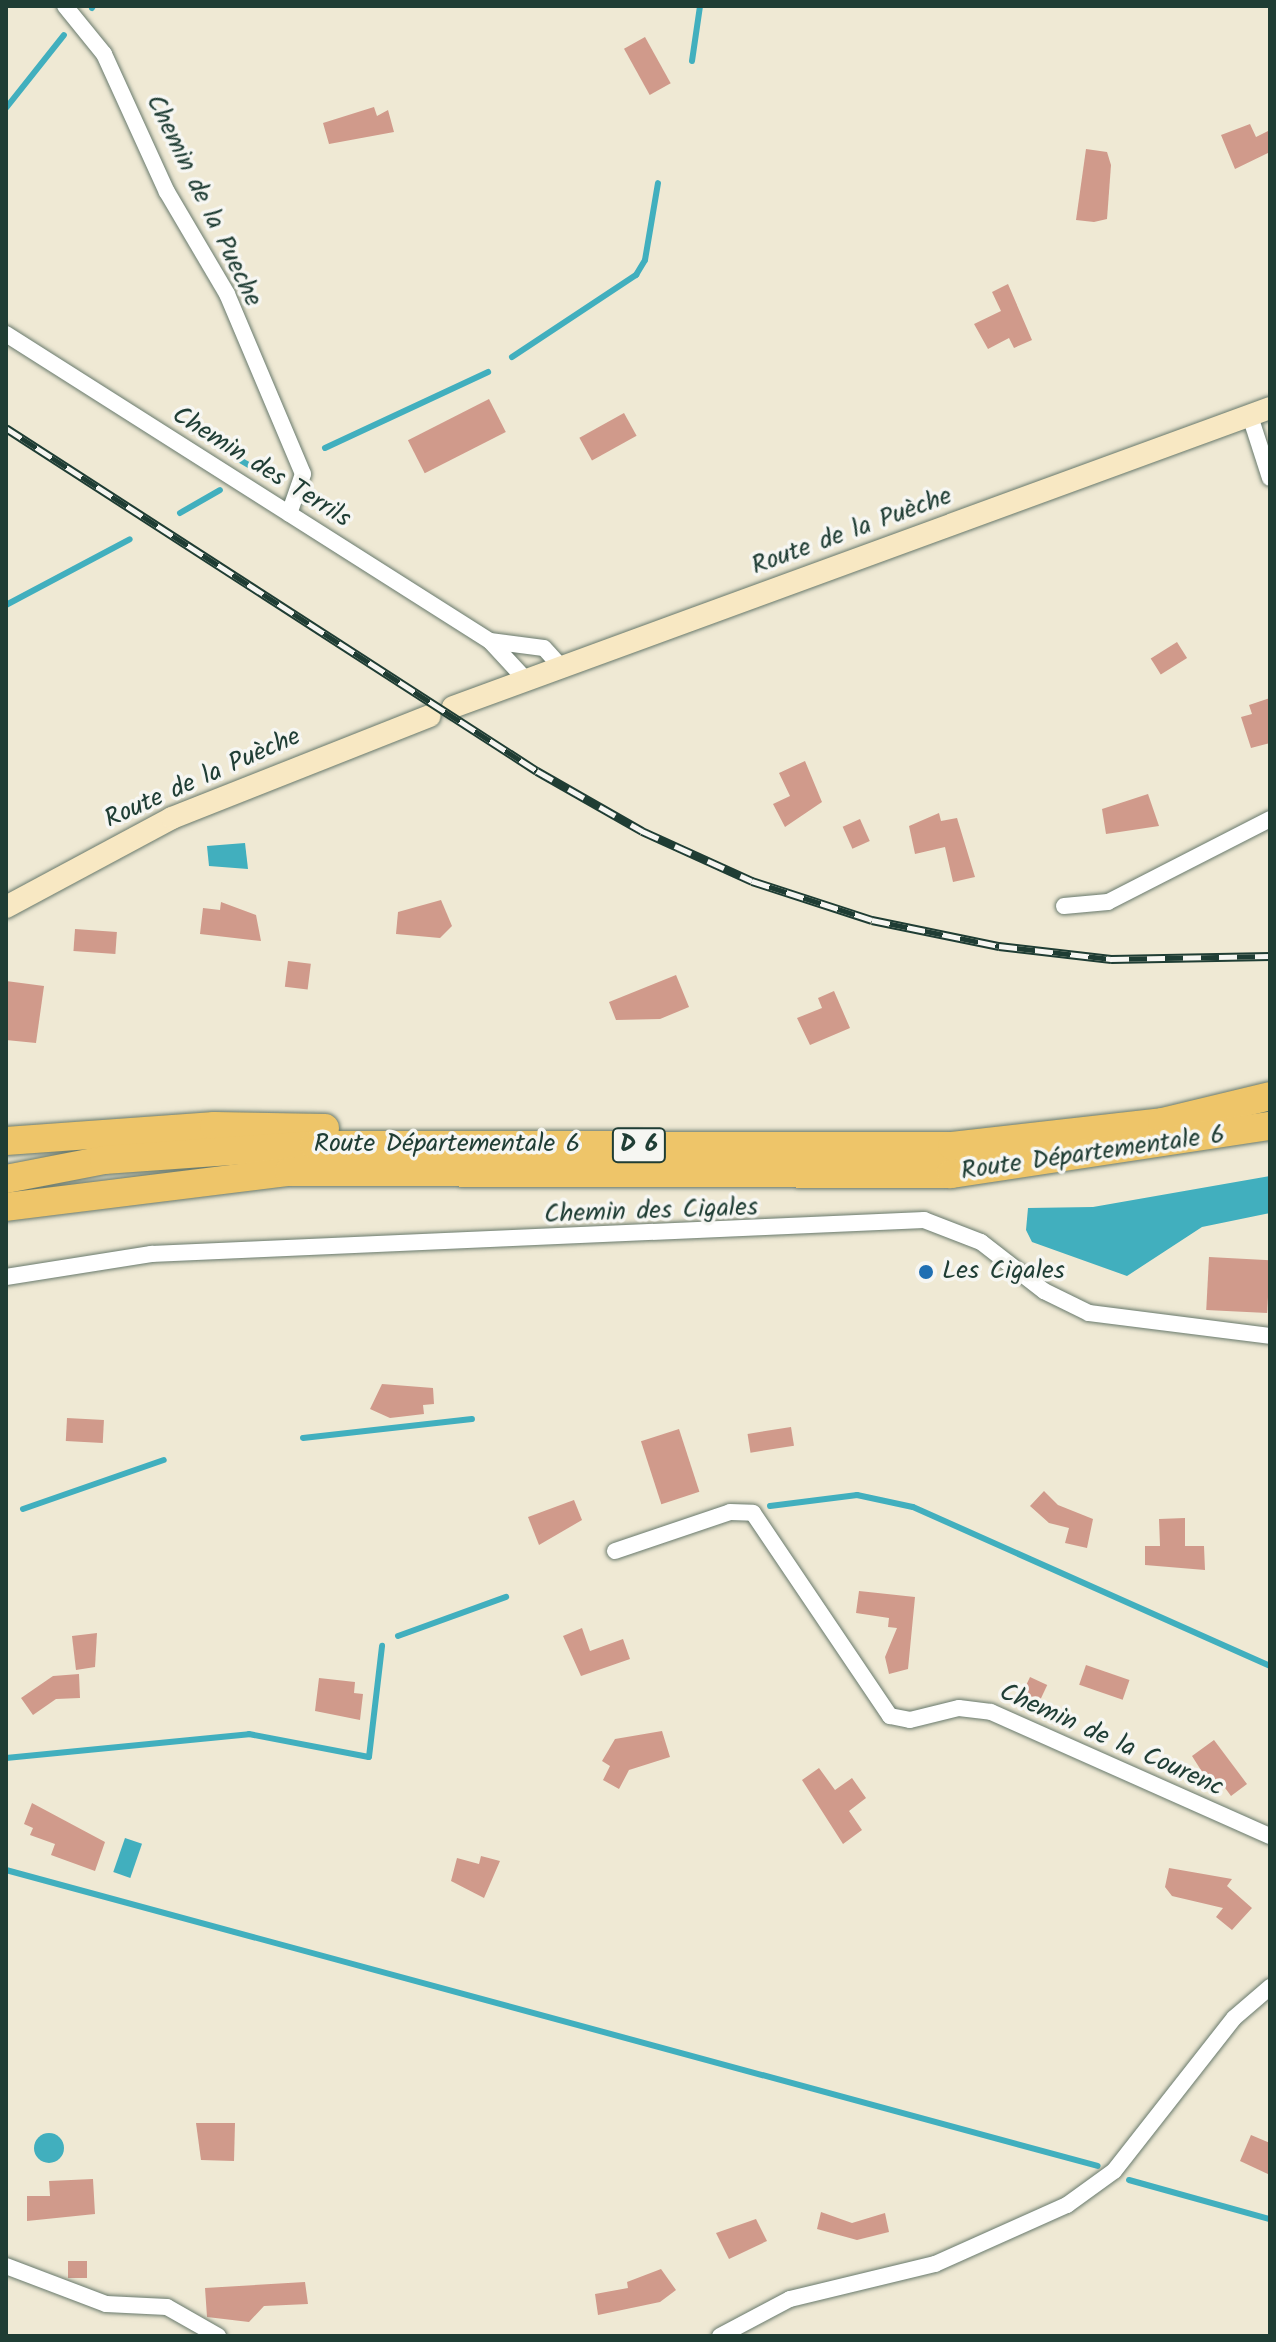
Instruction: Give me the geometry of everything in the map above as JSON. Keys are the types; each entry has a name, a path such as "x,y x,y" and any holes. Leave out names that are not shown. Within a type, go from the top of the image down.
{"highway":[{"name":"Route Départementale 6","path":"6,1179 104,1160 314,1145 952,1146 1162,1122 1270,1096"},
{"path":"6,1141 214,1126 549,1145"},
{"name":"Route Départementale 6","path":"6,1207 220,1175 951,1174 1270,1126"},
{"path":"6,1222 220,1175"}],"main road":[{"name":"Route de la Puèche","path":"453,707 1260,412"},
{"name":"Route de la Puèche","path":"6,907 172,818 429,716"}],"street":[{"name":"Chemin de la Pueche","path":"65,6 104,54 167,192 227,294 303,474 289,514"},
{"name":"Chemin des Terrils","path":"6,334 490,641 527,681"},
{"path":"1260,412 1270,478"},
{"name":"Chemin des Terrils","path":"490,641 544,648 563,669"},
{"path":"1064,906 1108,902 1270,819"},
{"name":"Chemin des Cigales","path":"6,1277 151,1254 924,1220 981,1242 1044,1291 1089,1313 1270,1336"},
{"name":"Chemin de la Courenc","path":"615,1551 730,1512 753,1513 890,1716 910,1720 959,1708 991,1712 1270,1836"},
{"path":"720,2336 790,2299 935,2264 1067,2205 1114,2171 1234,2018 1270,1987"},
{"path":"6,2266 106,2304 167,2307 218,2336"}],"water":[{"path":"245,843 248,869 209,866 207,846"},
{"path":"1270,1176 1270,1213 1202,1227 1127,1276 1032,1242 1026,1230 1028,1208 1093,1207"},
{"path":"125,1838 142,1844 130,1878 113,1872"},
{"path":"49,2133 55,2134 63,2142 63,2154 55,2162 49,2163 43,2162 35,2154 34,2148 35,2142 43,2134"}],"building":[{"path":"645,37 671,83 650,95 624,49"},
{"path":"374,107 377,116 388,110 394,132 329,144 323,123"},
{"path":"1250,124 1256,137 1270,130 1270,152 1235,169 1221,135"},
{"path":"1086,149 1107,152 1111,165 1107,219 1094,222 1076,220"},
{"path":"1008,284 1032,340 1014,348 1009,338 988,349 974,324 1001,311 992,292"},
{"path":"489,399 506,432 425,473 408,440"},
{"path":"624,413 637,436 592,460 579,438"},
{"path":"1177,642 1187,658 1161,675 1151,658"},
{"path":"1270,698 1270,743 1251,748 1241,717 1252,714 1249,705"},
{"path":"805,761 822,802 785,827 773,804 790,796 779,773"},
{"path":"1148,794 1159,826 1106,834 1102,809"},
{"path":"939,813 941,821 957,818 975,877 953,882 945,847 915,854 909,826"},
{"path":"860,819 870,841 852,849 843,827"},
{"path":"441,900 452,926 440,938 396,934 398,912"},
{"path":"221,902 256,915 261,941 200,934 203,908 220,910"},
{"path":"75,929 117,932 115,954 73,951"},
{"path":"288,961 311,964 308,990 285,987"},
{"path":"676,975 689,1007 660,1019 616,1020 609,1002"},
{"path":"6,981 44,986 36,1043 6,1040"},
{"path":"834,991 850,1028 810,1045 797,1018 822,1008 818,998"},
{"path":"1209,1257 1270,1260 1267,1313 1206,1310"},
{"path":"382,1384 433,1388 434,1404 423,1405 424,1414 390,1418 370,1409"},
{"path":"67,1418 104,1420 103,1443 66,1441"},
{"path":"791,1427 794,1446 751,1453 748,1434"},
{"path":"679,1429 699,1492 661,1504 641,1441"},
{"path":"1044,1491 1058,1505 1093,1519 1087,1548 1065,1543 1069,1528 1049,1523 1030,1506"},
{"path":"574,1500 582,1520 539,1545 528,1517"},
{"path":"1185,1518 1185,1546 1204,1546 1205,1570 1145,1565 1145,1546 1160,1546 1159,1519"},
{"path":"859,1591 915,1597 908,1669 889,1674 885,1657 897,1628 888,1627 889,1618 856,1613"},
{"path":"582,1628 590,1651 623,1639 630,1659 581,1676 563,1636"},
{"path":"97,1633 95,1667 76,1670 72,1636"},
{"path":"1086,1665 1129,1680 1123,1700 1079,1685"},
{"path":"79,1674 80,1698 56,1699 33,1715 21,1698 53,1676"},
{"path":"1030,1677 1047,1685 1037,1707 1020,1699"},
{"path":"319,1678 355,1682 354,1693 363,1694 360,1720 315,1711"},
{"path":"662,1731 670,1757 629,1770 619,1789 603,1780 610,1766 602,1761 615,1739"},
{"path":"1214,1740 1247,1784 1231,1796 1220,1781 1211,1786 1192,1756"},
{"path":"819,1768 835,1790 852,1778 866,1798 849,1811 862,1830 843,1844 802,1780"},
{"path":"32,1803 105,1842 95,1871 51,1855 55,1844 30,1835 33,1828 24,1824"},
{"path":"481,1856 500,1861 484,1898 451,1881 457,1858 479,1864"},
{"path":"1169,1868 1232,1879 1227,1886 1252,1908 1232,1930 1216,1917 1223,1908 1172,1896 1165,1887"},
{"path":"196,2123 235,2123 234,2161 201,2160"},
{"path":"1251,2135 1270,2143 1270,2175 1240,2161"},
{"path":"93,2179 95,2214 27,2221 27,2196 50,2196 49,2181"},
{"path":"821,2212 852,2223 885,2213 889,2232 857,2240 817,2229"},
{"path":"756,2219 767,2241 729,2259 716,2233"},
{"path":"68,2261 87,2261 87,2278 68,2278"},
{"path":"661,2269 676,2290 660,2302 598,2315 595,2294 628,2288 627,2282"},
{"path":"305,2282 308,2304 264,2306 249,2322 207,2317 205,2288"}],"waterway":[{"path":"692,61 700,6"},
{"path":"6,108 64,35"},
{"path":"512,357 636,275 645,260 658,183"},
{"path":"325,448 488,372"},
{"path":"240,460 273,479"},
{"path":"180,513 220,490"},
{"path":"6,605 130,539"},
{"path":"303,1438 472,1419"},
{"path":"23,1509 164,1460"},
{"path":"770,1506 857,1495 913,1507 1270,1666"},
{"path":"398,1636 506,1597"},
{"path":"6,1758 249,1734 369,1757 382,1646"},
{"path":"6,1870 1098,2166"},
{"path":"1129,2180 1270,2219"}],"railway":[{"path":"6,428 537,771 642,831 752,881 872,920 999,946 1111,959 1270,956"}],"place":[{"name":"Les Cigales","path":"926,1272"}]}
